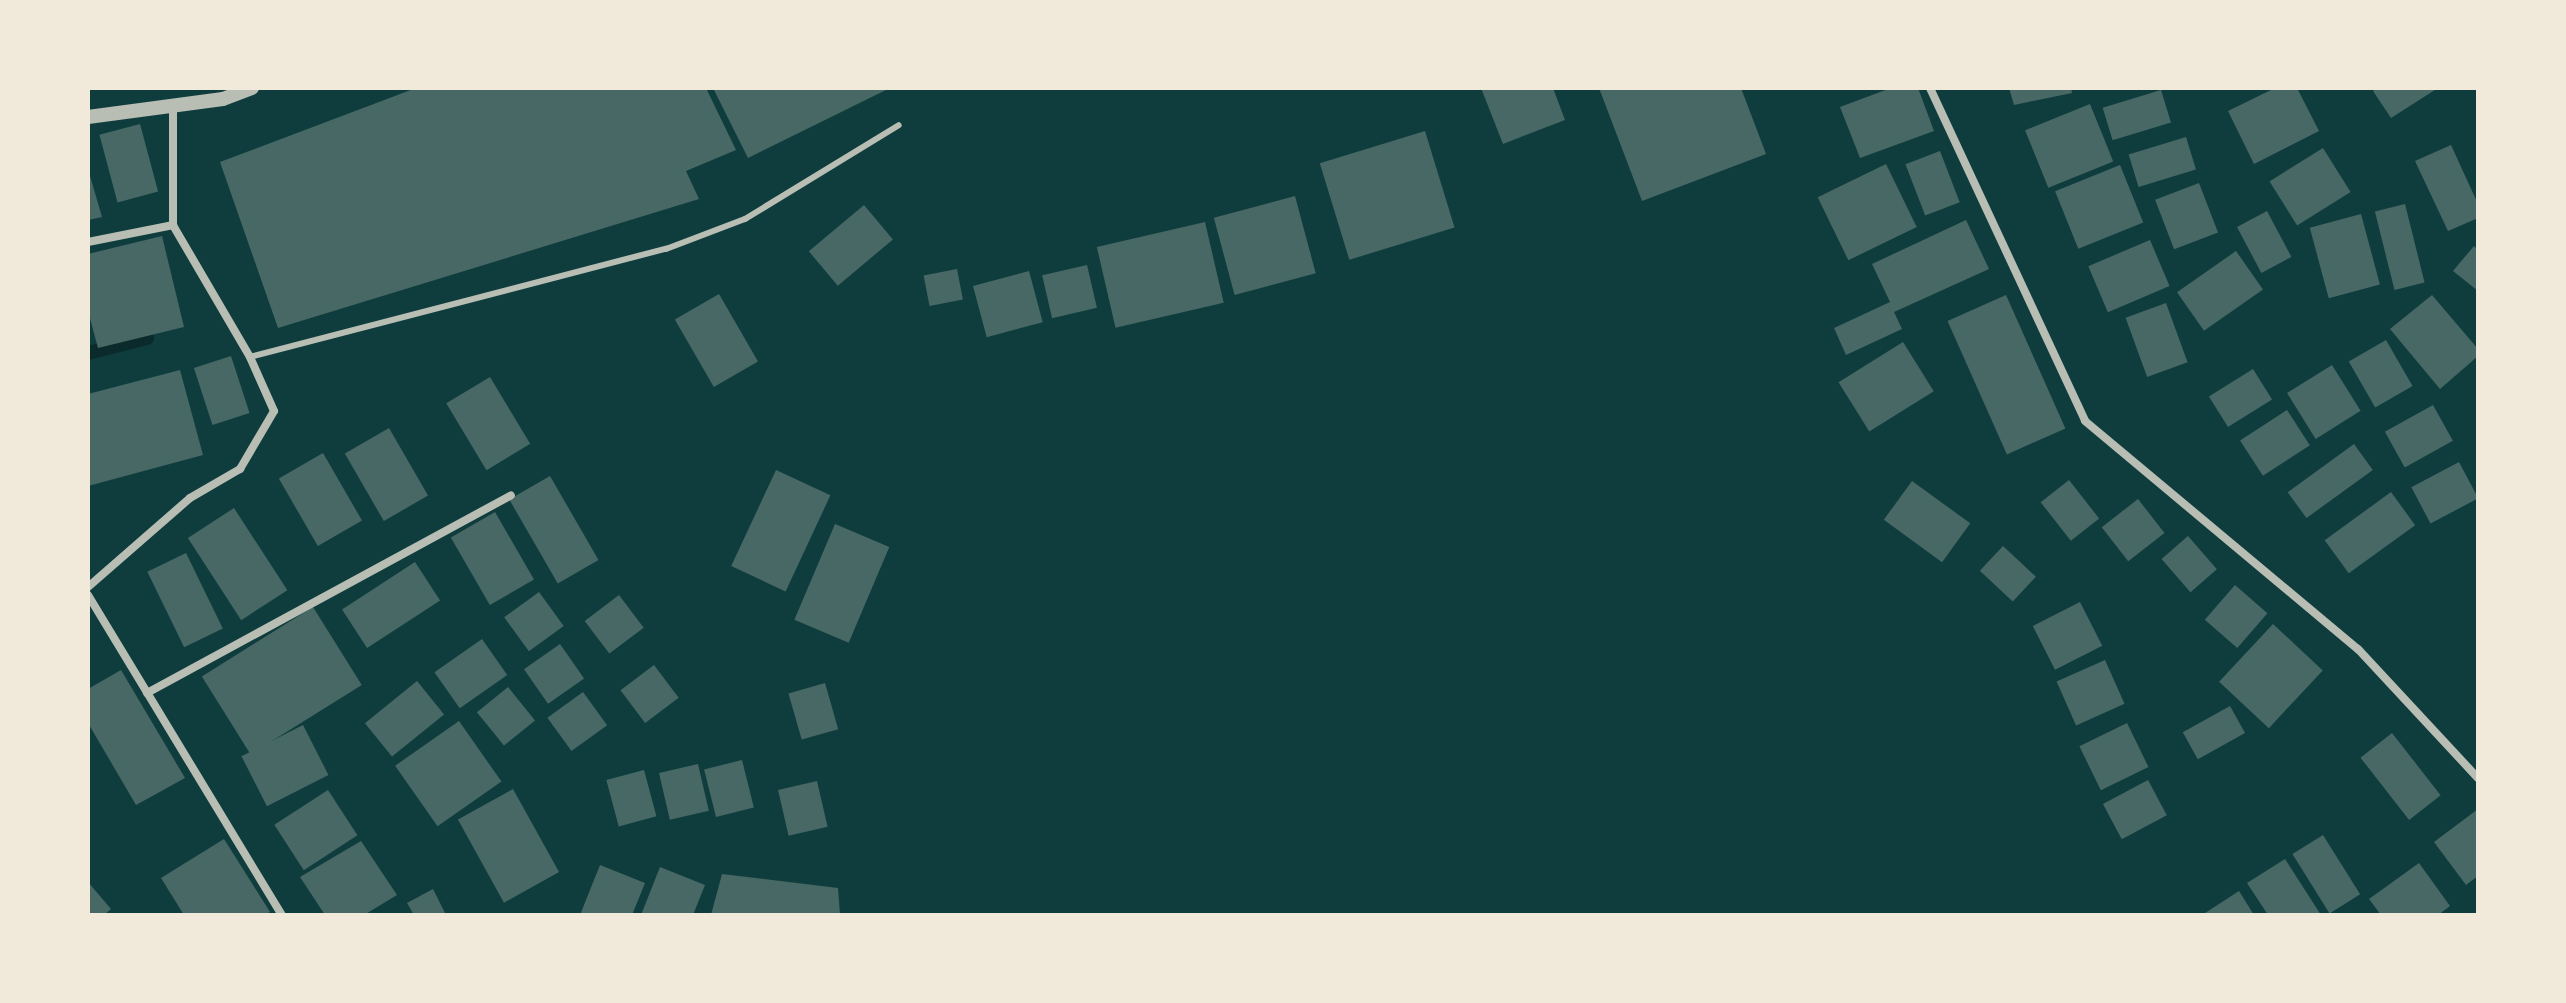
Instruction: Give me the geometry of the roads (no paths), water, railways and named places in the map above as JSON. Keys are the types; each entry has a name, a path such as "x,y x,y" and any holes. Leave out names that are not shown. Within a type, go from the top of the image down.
{"street":[{"path":"88,117 223,99 252,88"},
{"path":"1930,88 2085,421 2358,649 2478,778"},
{"path":"88,587 190,498 240,469 274,411 250,357 173,225 173,106"},
{"path":"88,242 173,225"},
{"path":"147,693 511,495"},
{"path":"88,595 282,915"}],"lane":[{"path":"250,357 666,249 745,219 899,125"}],"waterway":[{"path":"88,353 147,338"}]}
